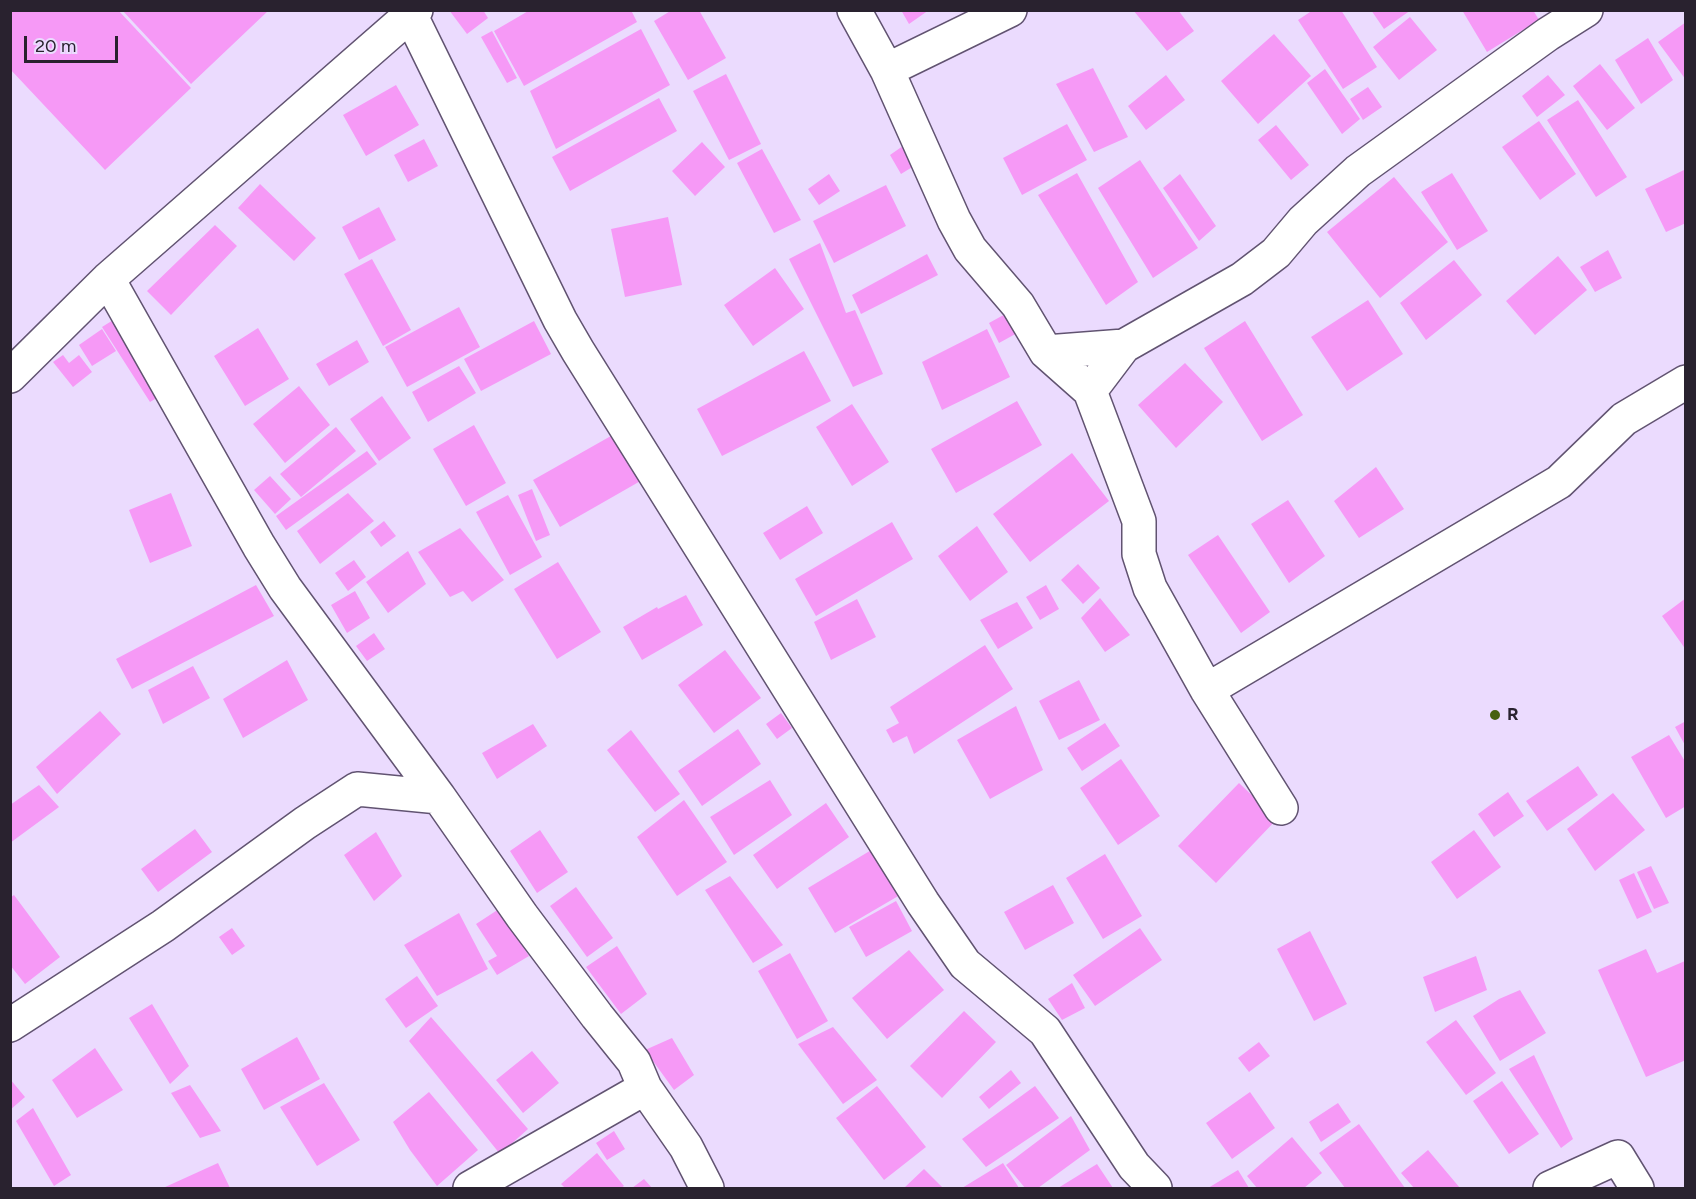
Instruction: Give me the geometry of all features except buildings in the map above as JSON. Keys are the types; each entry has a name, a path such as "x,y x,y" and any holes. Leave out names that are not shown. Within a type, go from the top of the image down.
{"street":[{"path":"854,10 887,70 954,220 970,249 1018,305 1046,352 1090,391 1139,521 1139,554 1150,588 1207,690 1281,808"},
{"path":"887,70 1010,10"},
{"path":"1090,391 1124,346 1242,279 1276,253 1303,221 1358,171 1548,34 1586,10"},
{"path":"10,376 108,279 413,13 572,340 923,903 965,964 1044,1031 1134,1166 1155,1188"},
{"path":"108,279 285,588 439,797 522,916 634,1062 645,1088 686,1147 707,1188"},
{"path":"1046,352 1124,346"},
{"path":"1207,690 1559,482 1624,419 1686,382"},
{"path":"10,1024 163,926 305,823 357,789 439,797"},
{"path":"470,1188 645,1088"},
{"path":"1550,1188 1618,1157 1637,1188"}],"place":[{"name":"R","path":"1495,715"}]}
